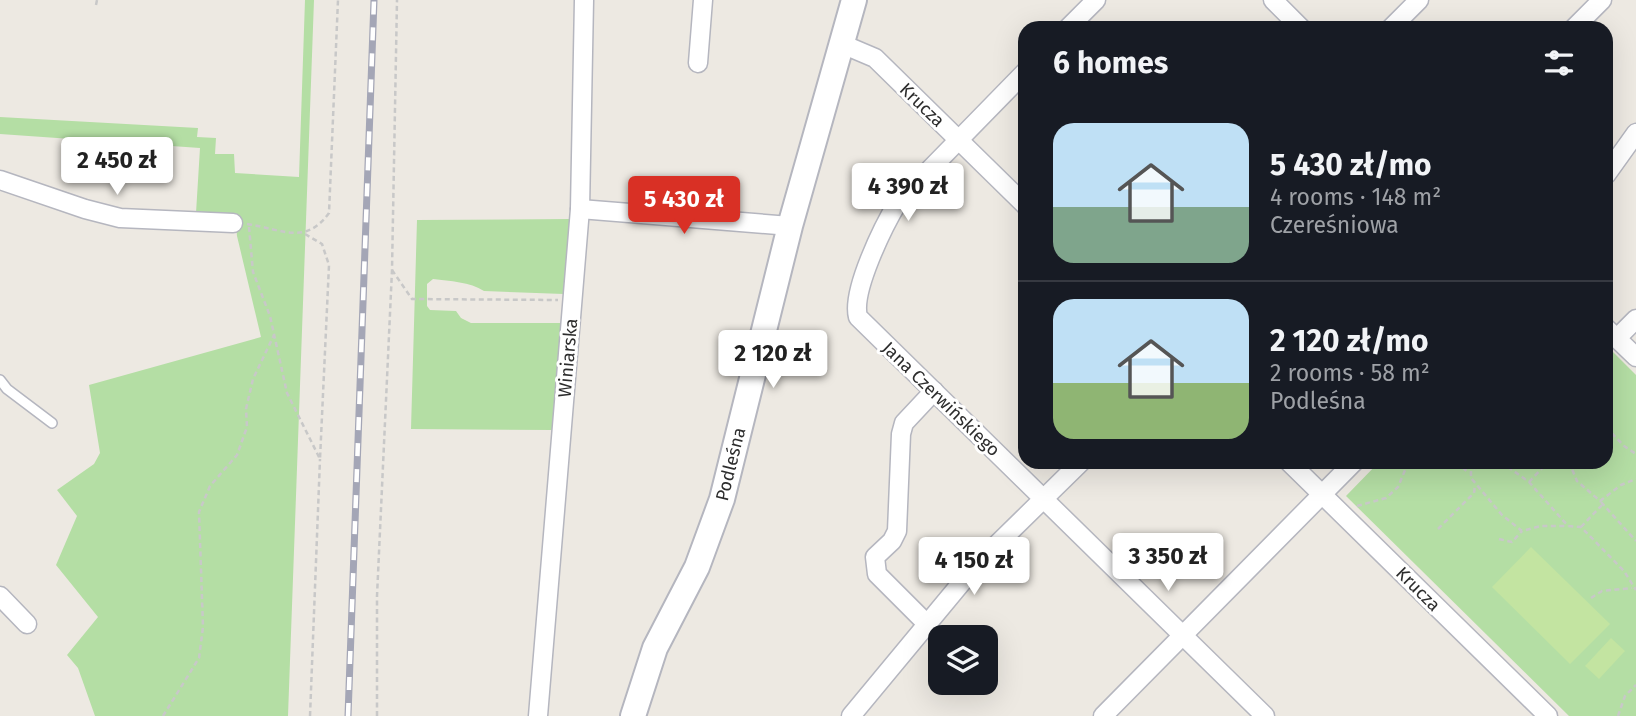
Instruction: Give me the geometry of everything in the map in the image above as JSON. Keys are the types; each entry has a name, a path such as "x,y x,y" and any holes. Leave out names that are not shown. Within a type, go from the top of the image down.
{"street":[{"name":"Winiarska","path":"538,716 580,209 584,0"},
{"path":"698,63 703,0"},
{"name":"Podleśna","path":"633,716 655,648 697,567 715,523 790,226 854,0"},
{"path":"1273,0 1292,21"},
{"path":"1398,21 1419,0"},
{"path":"1581,21 1602,0"},
{"path":"1073,21 1084,4"},
{"name":"Krucza","path":"842,44 874,58 1018,198"},
{"path":"958,139 1018,79"},
{"path":"1613,166 1636,133"},
{"name":"Jana Czerwińskiego","path":"958,139 898,202 888,219 856,299 858,317 1265,716"},
{"path":"0,180 120,218 241,224"},
{"path":"580,209 790,226"},
{"path":"1613,332 1636,319"},
{"path":"1613,334 1636,357"},
{"path":"927,624 877,574 875,557 892,541 897,531 904,423 934,391"},
{"path":"850,716 976,564 1074,469"},
{"name":"Krucza","path":"1296,469 1548,716"},
{"path":"1111,713 1183,635 1347,469"},
{"path":"0,596 27,624"}],"lane":[{"path":"0,380 7,389 52,423"}],"path":[{"path":"305,234 318,228 329,213 338,0"},
{"path":"377,716 377,596 392,270 397,0"},
{"path":"310,716 329,265 322,244 305,234 241,224 253,272 274,335 287,393 320,460"},
{"path":"392,270 412,299 573,300"},
{"path":"163,716 199,658 203,627 199,513 210,486 237,455 247,427 246,409 253,379 274,335"},
{"path":"1613,434 1636,454"},
{"path":"1353,508 1386,498 1399,485 1404,469"},
{"path":"1464,469 1475,486 1522,531"},
{"path":"1469,473 1475,469"},
{"path":"1511,469 1529,482 1568,526"},
{"path":"1529,482 1541,469"},
{"path":"1572,469 1582,488 1601,503 1636,541"},
{"path":"1581,527 1621,485 1636,479"},
{"path":"1438,529 1474,493 1475,486"},
{"path":"1499,539 1512,542 1522,531 1541,526 1581,527 1623,571 1634,589 1602,592 1591,598"},
{"path":"1618,716 1625,696 1636,685"}],"green space":[{"path":"305,0 314,0 288,716 95,716 78,668 67,655 98,617 56,565 77,516 57,490 94,464 100,453 89,385 261,337 237,236 235,213 196,213 200,148 0,134 0,117 198,128 197,137 216,138 215,154 234,154 235,173 299,177"},
{"path":"570,219 564,294 484,291 466,284 433,279 427,284 427,306 430,310 456,311 461,318 471,323 561,323 552,430 411,429 417,220"},
{"path":"1613,352 1636,375 1636,716 1569,716 1346,496 1372,469 1613,469"},
{"path":"1531,547 1610,624 1570,664 1492,587"},
{"path":"1611,638 1625,651 1599,679 1585,666"}],"railway":[{"path":"348,716 374,0"}]}
